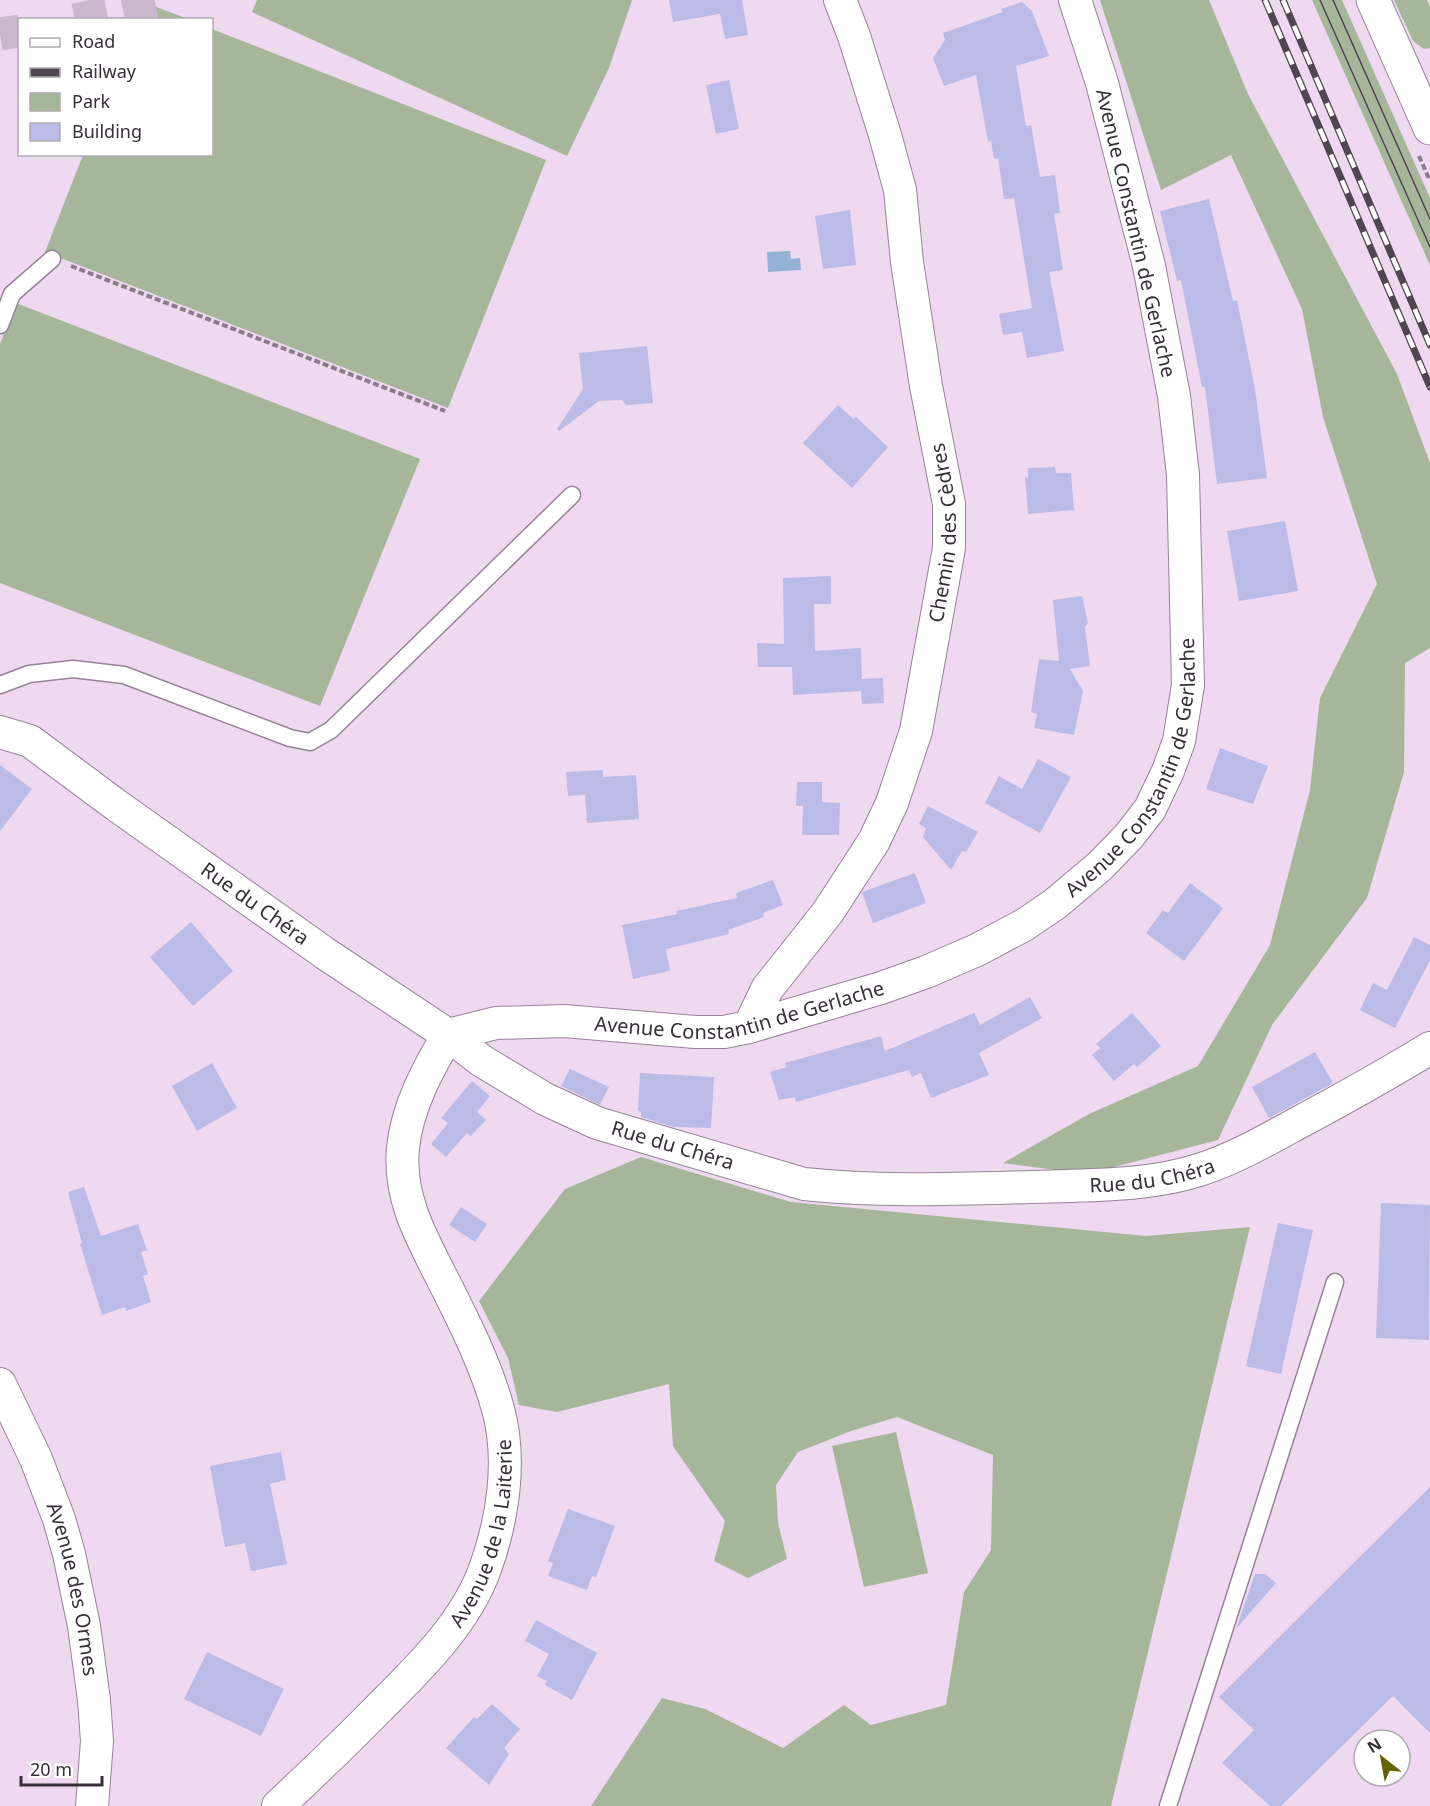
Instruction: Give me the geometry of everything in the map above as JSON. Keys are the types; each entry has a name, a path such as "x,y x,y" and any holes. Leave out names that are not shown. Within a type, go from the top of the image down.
{"street":[{"name":"Chemin des Cèdres","path":"748,1027 767,989 828,912 874,841 891,804 916,731 949,548 949,504 926,386 907,262 900,190 854,36 840,0"},
{"name":"Avenue Constantin de Gerlache","path":"448,1035 496,1023 564,1021 695,1032 724,1032 748,1027 881,987 926,972 977,950 1032,920 1100,866 1129,836 1150,809 1179,741 1188,685 1183,475 1174,396 1149,266 1102,83 1075,0"},
{"path":"1379,14 1419,62 1430,65"},
{"path":"1379,14 1430,128"},
{"name":"Rue du Chéra","path":"0,732 30,741 326,954 448,1035 482,1061 545,1099 597,1123 804,1184 933,1190 1101,1185 1142,1181 1200,1170 1234,1157 1430,1048"},
{"name":"Avenue de la Laiterie","path":"278,1806 402,1684 456,1622 485,1570 497,1527 503,1498 504,1468 499,1411 480,1358 416,1226 408,1203 403,1174 403,1148 411,1112 426,1073 448,1035"},
{"name":"Avenue des Ormes","path":"0,1384 36,1459 59,1519 69,1554 84,1626 94,1700 97,1741 92,1806"}],"lane":[{"path":"0,325 12,294 52,259"},
{"path":"0,685 29,674 73,669 124,675 290,738 310,742 331,730 572,495"},
{"path":"1168,1806 1335,1281"}],"path":[{"path":"52,259 445,411"}],"green space":[{"path":"257,0 632,0 609,68 567,156 252,12"},
{"path":"1100,0 1209,0 1248,94 1397,374 1430,463 1430,648 1405,663 1404,772 1367,898 1272,1025 1218,1140 1087,1174 1003,1163 1089,1114 1198,1066 1270,945 1310,790 1320,698 1377,584 1323,417 1302,309 1231,155 1161,190"},
{"path":"1312,0 1342,0 1430,198 1430,265"},
{"path":"1394,0 1427,0 1430,7 1430,48 1424,49 1413,41"},
{"path":"143,2 185,18 136,18"},
{"path":"213,29 546,160 448,408 45,252 83,156 213,156"},
{"path":"16,303 420,459 320,706 0,583 0,344"},
{"path":"641,1157 791,1202 1146,1236 1250,1227 1111,1806 591,1806 662,1698 705,1709 783,1748 844,1705 871,1725 946,1705 964,1592 991,1550 993,1455 897,1417 851,1431 798,1452 776,1485 778,1523 787,1559 748,1578 714,1561 725,1521 673,1446 669,1384 557,1412 519,1405 508,1358 479,1301 565,1189"},
{"path":"896,1432 928,1573 864,1587 832,1446"}],"water":[{"path":"790,251 791,259 800,258 801,270 768,272 767,252"}],"building":[{"path":"669,0 742,0 748,35 725,39 720,14 673,22"},
{"path":"1022,2 1032,11 1049,56 1016,66 1026,126 1031,125 1040,177 1055,175 1060,213 1054,214 1063,270 1049,272 1064,351 1027,358 1022,332 1003,335 999,314 1032,308 1014,198 1004,199 998,158 994,159 991,141 988,142 976,75 944,86 933,58 945,40 943,33 1003,12 1001,9"},
{"path":"729,80 739,129 716,134 706,85"},
{"path":"1209,199 1233,301 1237,300 1255,389 1267,478 1217,484 1205,387 1202,387 1181,280 1177,281 1160,211"},
{"path":"850,210 856,265 823,269 815,216"},
{"path":"647,346 653,403 627,405 622,400 599,401 559,431 557,429 583,389 579,353"},
{"path":"838,405 853,419 856,417 888,447 852,488 803,443"},
{"path":"1055,467 1056,473 1071,473 1074,510 1028,514 1025,477 1028,478 1028,468"},
{"path":"1285,521 1298,591 1239,601 1227,531"},
{"path":"831,576 831,604 814,604 815,651 861,648 862,679 883,678 884,703 862,704 861,691 793,695 792,667 758,667 757,643 784,644 783,578"},
{"path":"1082,596 1088,623 1085,627 1090,666 1070,669 1083,691 1074,735 1034,728 1037,714 1031,712 1039,659 1059,661 1053,600"},
{"path":"1220,748 1268,766 1253,804 1206,789"},
{"path":"1038,759 1071,777 1040,833 985,803 999,776 1022,789"},
{"path":"0,765 32,789 0,831"},
{"path":"603,770 603,777 636,775 639,819 587,823 585,795 568,796 566,772"},
{"path":"797,782 822,782 822,802 840,803 839,835 802,835 803,806 796,806"},
{"path":"928,806 978,832 966,852 962,851 951,870 923,837 926,828 919,824"},
{"path":"915,873 926,903 873,923 862,892"},
{"path":"773,880 783,905 763,913 764,917 728,930 729,934 666,949 670,971 633,979 622,925 677,914 676,911 737,898 736,893"},
{"path":"1190,883 1223,908 1184,961 1146,933 1163,910 1168,913"},
{"path":"191,922 233,971 193,1006 150,957"},
{"path":"1414,937 1430,945 1430,960 1395,1028 1360,1010 1373,983 1387,990"},
{"path":"1030,997 1042,1018 979,1053 989,1075 931,1098 921,1073 912,1077 909,1070 796,1102 795,1097 779,1100 770,1072 786,1067 785,1063 881,1036 885,1051 974,1013 980,1025"},
{"path":"1132,1013 1161,1046 1137,1067 1134,1064 1114,1081 1092,1055 1100,1048 1096,1044"},
{"path":"1315,1052 1333,1083 1269,1118 1252,1087"},
{"path":"212,1063 237,1108 197,1131 172,1086"},
{"path":"570,1069 609,1087 600,1105 561,1086"},
{"path":"640,1073 714,1077 711,1128 673,1127 641,1117 641,1112 638,1111"},
{"path":"472,1081 490,1096 477,1112 486,1120 471,1136 467,1133 446,1157 431,1144 448,1123 441,1118"},
{"path":"84,1187 101,1236 138,1224 147,1250 141,1252 148,1274 143,1276 151,1302 126,1311 125,1307 102,1315 80,1244 82,1243 68,1192"},
{"path":"1381,1203 1430,1205 1429,1340 1376,1338"},
{"path":"461,1207 487,1224 475,1242 449,1225"},
{"path":"1278,1223 1313,1230 1281,1374 1246,1366"},
{"path":"281,1452 286,1480 270,1484 287,1564 251,1571 245,1543 225,1547 210,1466"},
{"path":"1430,1487 1430,1733 1393,1696 1360,1728 1352,1728 1352,1736 1281,1806 1270,1806 1222,1763 1254,1730 1219,1697"},
{"path":"568,1509 615,1526 596,1577 592,1576 587,1590 548,1576 553,1563 548,1561"},
{"path":"1255,1574 1265,1574 1276,1583 1236,1629"},
{"path":"536,1620 597,1653 572,1700 545,1685 547,1681 537,1676 549,1654 525,1641"},
{"path":"207,1652 284,1689 261,1736 184,1699"},
{"path":"492,1704 520,1729 504,1748 509,1754 489,1785 446,1748 474,1717 477,1719"}],"tunnel":[{"path":"84,18 166,0"},
{"path":"0,34 18,31"}],"tram line":[{"path":"1320,0 1430,247"},
{"path":"1333,0 1430,219"}],"railway":[{"path":"1265,0 1430,387"},
{"path":"1283,0 1430,345"}]}
